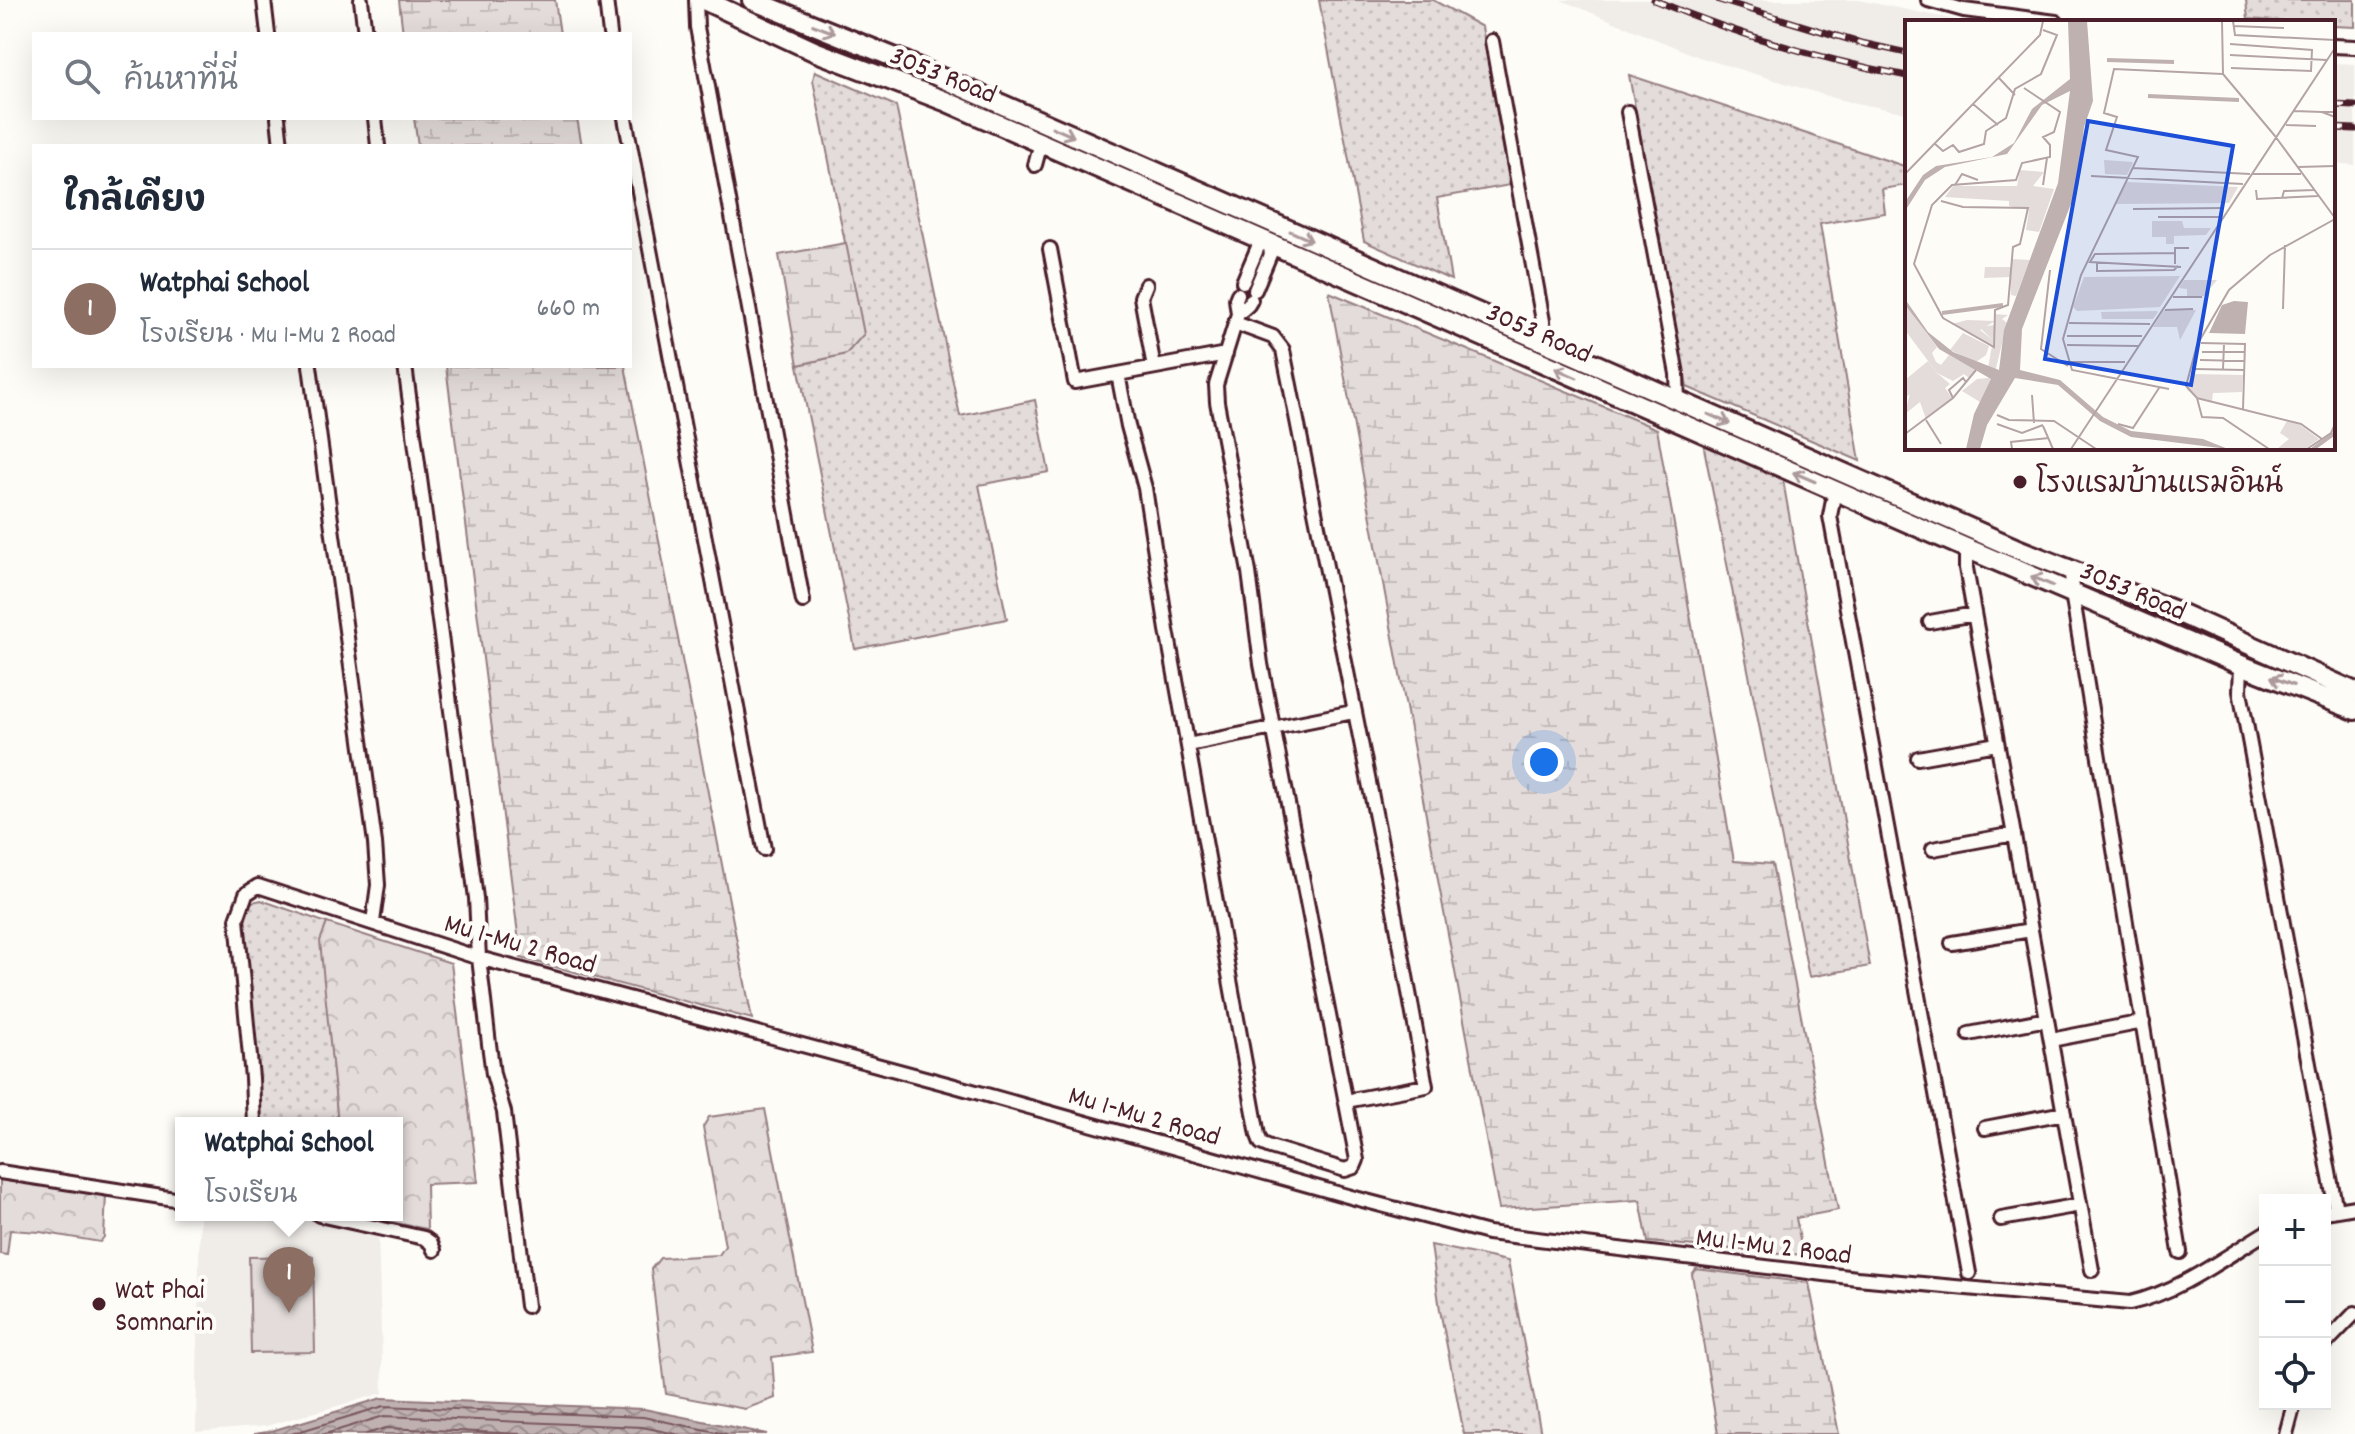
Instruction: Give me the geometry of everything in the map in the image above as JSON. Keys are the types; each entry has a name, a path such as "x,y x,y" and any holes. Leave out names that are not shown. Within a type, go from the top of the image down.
{"main road":[{"name":"3053 Road","path":"704,0 814,51 945,101 1966,548 2355,710"},
{"name":"3053 Road","path":"752,0 879,51 2015,548 2177,612 2355,692"},
{"path":"871,74 879,51"}],"street":[{"path":"264,0 268,32"},
{"path":"361,0 365,32"},
{"path":"696,0 697,27 803,601"},
{"path":"1928,0 1964,10 2041,20"},
{"path":"603,3 610,32"},
{"path":"1492,41 1543,321 1544,342"},
{"path":"2335,46 2355,47"},
{"path":"1628,112 1677,374 1678,401"},
{"path":"278,120 281,144"},
{"path":"375,120 378,144"},
{"path":"625,120 630,144"},
{"path":"1035,165 1041,143"},
{"path":"632,155 764,849"},
{"path":"1118,374 1145,488 1258,1135 1261,1143 1270,1147 1345,1170 1354,1167 1357,1160 1261,664 1249,572 1217,402 1216,385 1237,318 1236,299 1268,242"},
{"path":"1237,318 1253,295 1268,242"},
{"path":"1050,249 1075,382 1226,354"},
{"path":"1146,285 1141,297 1154,367"},
{"path":"1237,318 1273,337 1283,350 1391,893 1426,1086 1346,1101"},
{"path":"310,368 375,843 378,885 373,922"},
{"path":"405,368 476,898 479,958 493,1074 508,1136 527,1306"},
{"path":"1835,490 1830,516 1969,1273"},
{"path":"1966,548 1966,568 1974,614 2092,1270"},
{"path":"2071,569 2072,593 2180,1252"},
{"path":"1930,622 1974,614"},
{"path":"2241,665 2240,691 2327,1194"},
{"path":"1188,745 1353,712"},
{"path":"1918,758 1997,744"},
{"path":"1933,849 2014,834"},
{"name":"Mu 1-Mu 2 Road","path":"254,1117 237,919 246,894 258,886 479,958 1488,1233 1857,1278 2130,1303 2150,1299 2186,1281 2259,1237"},
{"path":"1952,943 2031,930"},
{"path":"1969,1034 2047,1019"},
{"path":"2051,1040 2143,1022"},
{"path":"1985,1128 2064,1113"},
{"path":"0,1172 175,1199"},
{"path":"2001,1219 2080,1205"},
{"path":"2331,1211 2355,1207"},
{"path":"346,1221 424,1238 434,1250"},
{"path":"2331,1338 2355,1313"},
{"path":"2286,1434 2292,1410"}],"shaded area":[{"path":"1561,0 1858,0 1956,20 1905,20 1905,113 1841,100 1699,57"},
{"path":"2335,63 2355,64 2355,165 2335,163"},
{"path":"200,1221 320,1221 378,1233 383,1393 266,1426 196,1432"}],"green space":[{"path":"399,0 555,0 560,32 403,32"},
{"path":"1319,0 1433,0 1482,27 1510,185 1437,198 1451,280 1364,241"},
{"path":"2246,0 2355,0 2355,27 2335,26 2335,20 2248,19"},
{"path":"815,71 896,106 960,416 1035,400 1049,472 979,485 1007,619 855,649 798,365 846,354 863,334 813,80"},
{"path":"1629,75 1905,166 1905,185 1882,189 1885,213 1820,224 1860,461 1687,387"},
{"path":"414,120 577,120 582,144 418,144"},
{"path":"846,243 864,334 846,354 798,365 779,255"},
{"path":"1329,292 1657,429 1734,861 1772,864 1838,1210 1796,1218 1803,1255 1648,1242 1640,1200 1499,1209"},
{"path":"446,368 625,368 752,1019 521,958"},
{"path":"1709,442 1782,475 1870,966 1809,977 1704,448"},
{"path":"261,900 327,923 321,941 337,1117 260,1117 245,922 249,903"},
{"path":"327,923 451,963 478,1182 426,1184 427,1229 385,1221 403,1221 403,1117 337,1117 320,941"},
{"path":"765,1109 812,1352 772,1357 775,1398 745,1409 666,1394 651,1269 660,1258 719,1255 725,1246 703,1127 709,1117"},
{"path":"0,1177 106,1194 104,1237 100,1242 10,1230 7,1255 0,1254"},
{"path":"1431,1245 1508,1261 1541,1434 1464,1434"},
{"path":"313,1256 315,1352 251,1353 249,1257"},
{"path":"1696,1269 1809,1283 1839,1434 1718,1434 1692,1274"}],"water":[{"path":"382,1398 644,1409 767,1434 254,1434"}],"railway":[{"path":"1654,0 1778,44 1905,76"},
{"path":"1719,0 1857,42 1905,53"},
{"path":"2335,105 2355,106"},
{"path":"2335,128 2355,129"}],"place":[{"name":"โรงแรมบ้านแรมอินน์","path":"2020,482"},
{"name":"Wat Phai Somnarin","path":"99,1304"},
{"name":"Watphai School","path":"289,1313"}]}
